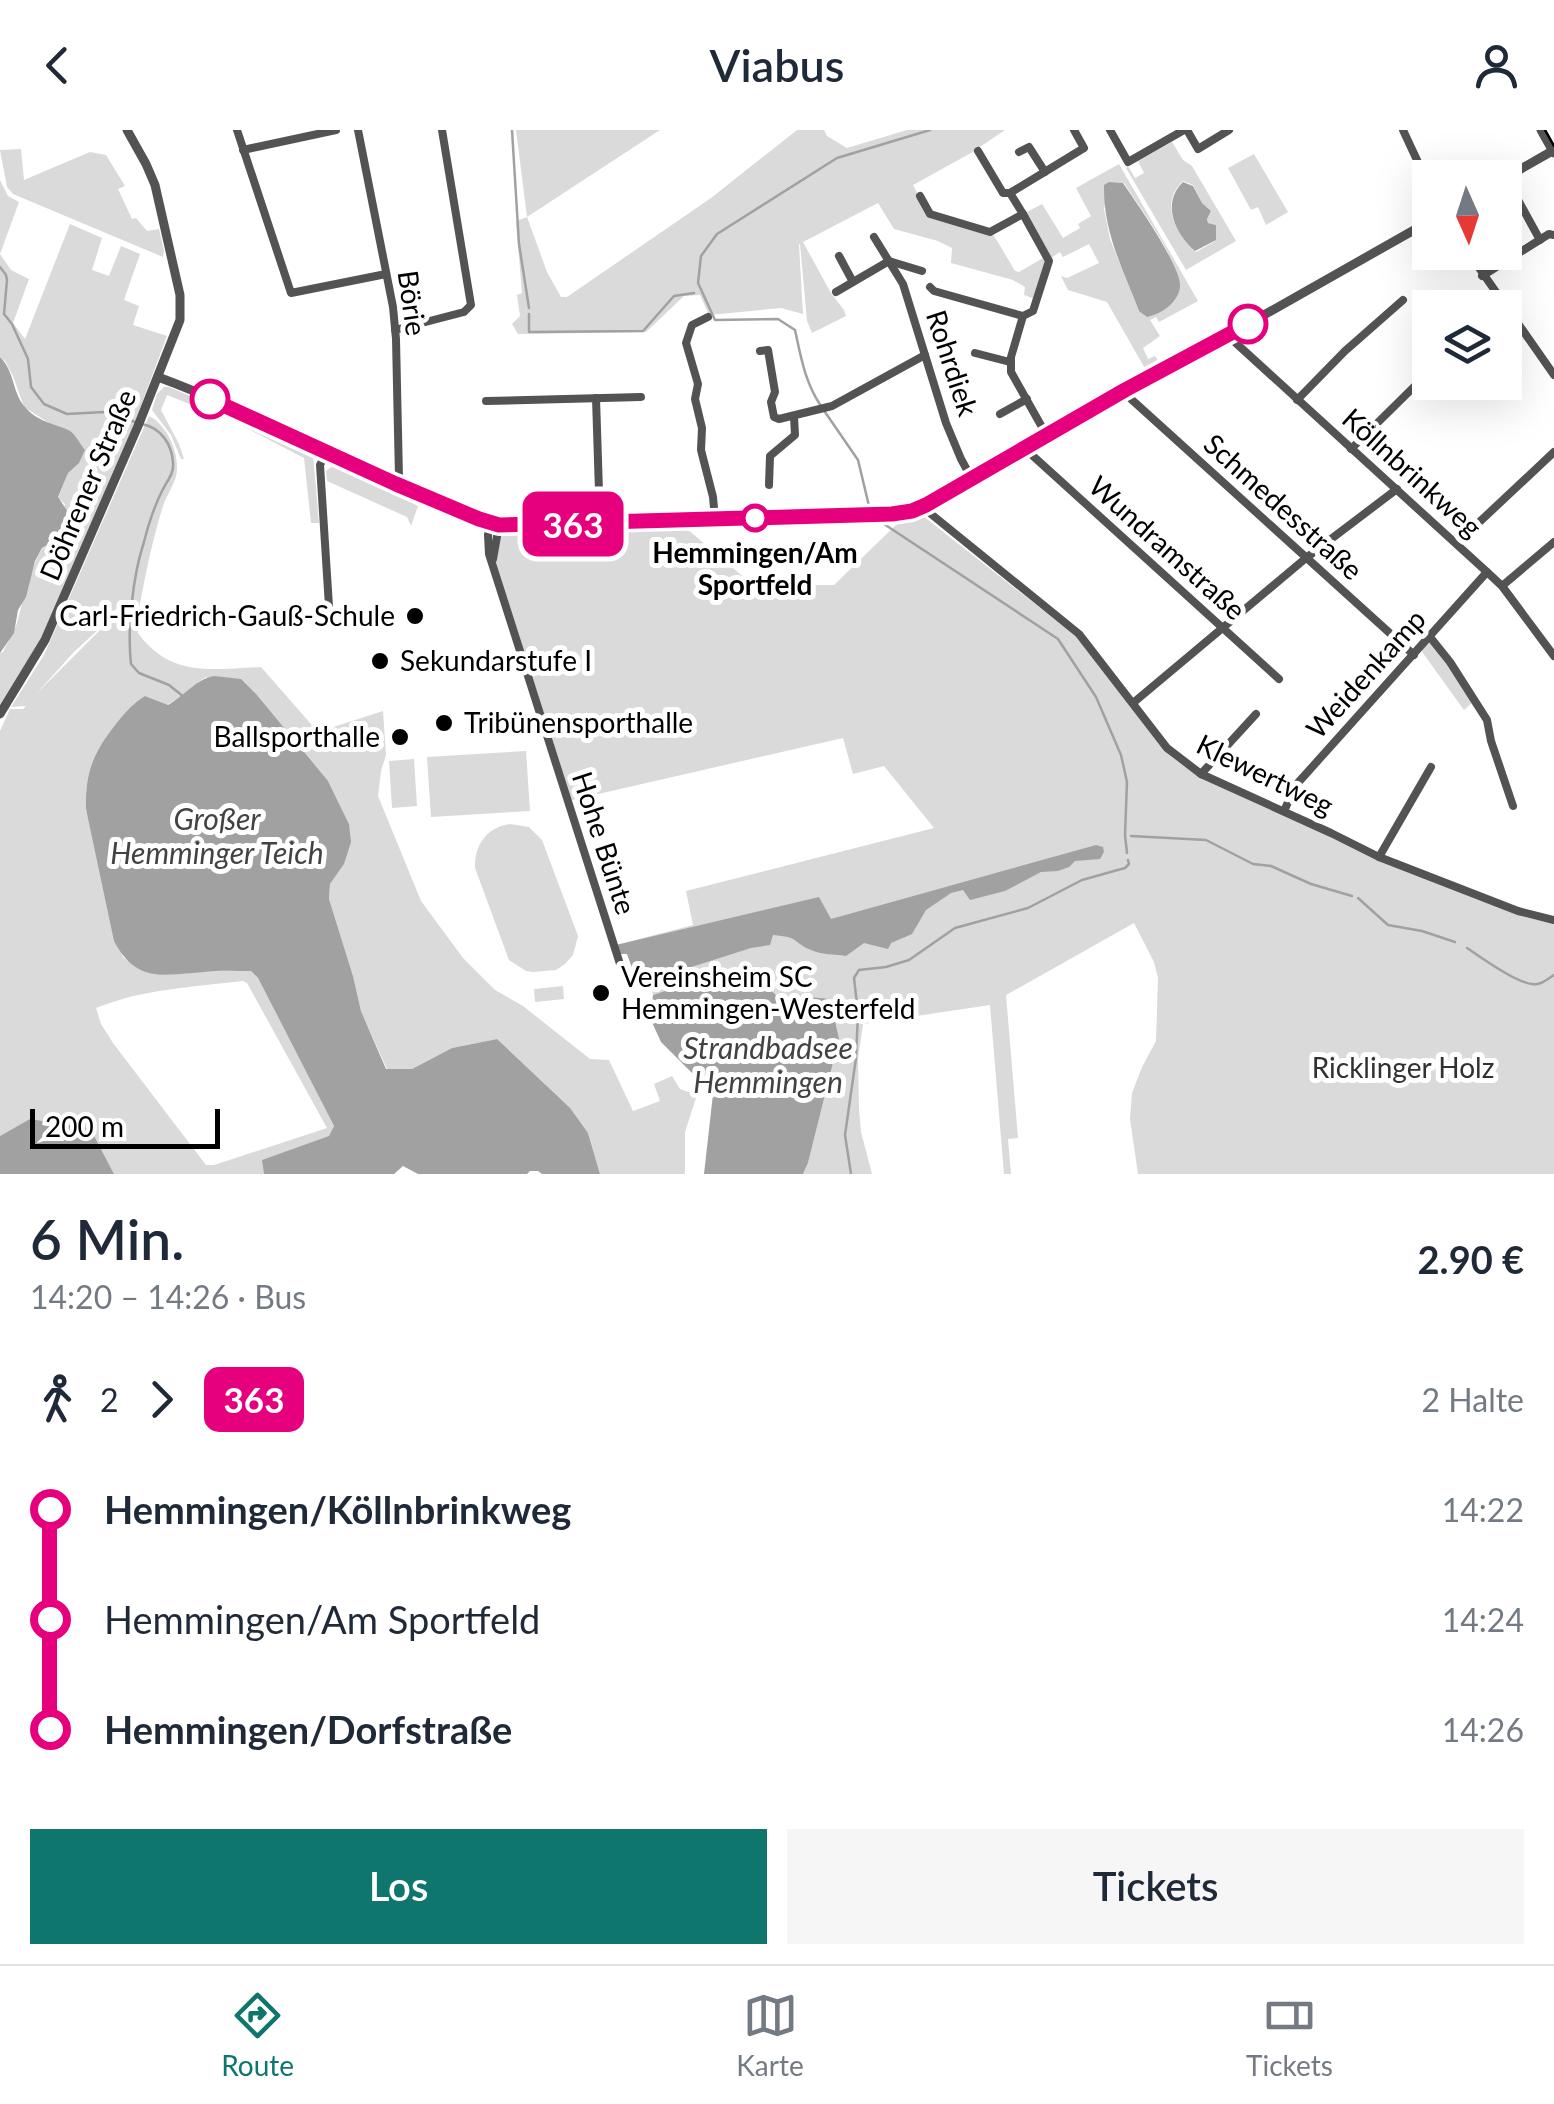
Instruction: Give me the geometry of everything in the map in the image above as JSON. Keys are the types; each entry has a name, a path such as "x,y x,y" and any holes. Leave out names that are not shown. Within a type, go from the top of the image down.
{"street":[{"name":"Döhrener Straße","path":"0,714 46,640 180,320 180,295 155,185 127,130"},
{"path":"237,130 291,293 386,274"},
{"path":"243,150 336,130"},
{"name":"Börie","path":"358,130 395,330 396,484"},
{"path":"395,330 464,312 472,305 442,130"},
{"path":"978,151 1003,192 1010,193 1084,148 1074,130"},
{"path":"1110,130 1128,162 1185,130 1198,149 1229,130"},
{"path":"1403,130 1417,160"},
{"path":"1522,169 1554,151 1540,130"},
{"path":"1019,152 1029,147 1045,172"},
{"path":"930,287 1023,316 1034,312 1049,261 1010,193"},
{"path":"920,196 930,214 990,232 1023,214"},
{"path":"1522,208 1540,240"},
{"path":"158,377 495,524 892,514 926,505 1412,231"},
{"path":"1482,276 1549,234 1554,236"},
{"name":"Rohrdiek","path":"874,237 903,284 946,423 972,479"},
{"path":"838,256 854,282"},
{"path":"836,292 889,261 922,272"},
{"path":"1478,270 1554,376"},
{"path":"1297,400 1404,300"},
{"path":"1023,316 1010,362 1047,436"},
{"path":"708,317 692,325 686,343 698,384 695,399 702,428 701,450 713,496 714,519"},
{"name":"Köllnbrinkweg","path":"1227,336 1502,586 1554,656"},
{"path":"760,351 768,350 776,392 771,402 778,419 823,409 925,355"},
{"path":"1542,359 1554,351"},
{"path":"976,353 1010,362"},
{"path":"1351,449 1412,389"},
{"name":"Schmedesstraße","path":"1125,390 1130,400 1414,654"},
{"path":"486,401 641,397"},
{"path":"596,398 600,522"},
{"path":"1000,414 1027,399"},
{"path":"768,485 770,456 795,435 794,416"},
{"name":"Wundramstraße","path":"1028,448 1278,679"},
{"path":"1458,543 1554,452"},
{"path":"326,453 320,464 330,622"},
{"path":"1132,703 1306,558 1397,489"},
{"name":"Klewertweg","path":"926,505 931,514 1079,634 1167,748 1201,774 1379,857 1518,912 1554,920"},
{"name":"Hohe Bünte","path":"495,524 492,563 620,964"},
{"path":"1502,586 1554,542"},
{"name":"Weidenkamp","path":"1284,811 1296,785 1487,572"},
{"path":"1430,637 1487,720 1513,806"},
{"path":"1201,774 1256,714"},
{"path":"1379,857 1432,767"}],"green space":[{"path":"516,130 660,130 527,217"},
{"path":"797,130 824,130 847,148 907,130 1005,130 913,185 929,216 993,234 1015,271 1043,258 1045,262 1035,299 1024,295 1025,287 1013,280 951,263 952,248 938,241 894,229 878,203 803,242 846,316 812,333 807,321 800,244 803,314 781,308 709,315 700,295 684,296 646,332 518,334 512,324 520,316 517,295 522,293 516,221 527,217 547,272 561,297 567,297 711,198"},
{"path":"1172,142 1183,160 1192,166 1236,241 1186,270 1126,168 1135,178 1144,173 1138,161","holes":["1183,181 1193,185 1211,211 1208,223 1216,225 1215,241 1196,252 1182,237 1171,209 1172,199"]},
{"path":"21,149 24,180 90,152 106,155 125,186 118,189 132,219 136,218 147,231 159,229 163,257 13,194 7,187 0,150"},
{"path":"1254,154 1288,212 1266,225 1258,207 1251,210 1228,168"},
{"path":"1119,164 1198,301 1159,322 1156,317 1150,320 1160,336 1143,348 1148,359 1155,356 1161,365 1147,372 1107,302 1068,290 1061,276 1067,278 1099,263 1089,244 1063,257 1060,252 1051,258 1025,213 1042,204 1063,238 1091,216 1076,188","holes":["1109,182 1124,183 1165,247 1180,287 1139,311 1110,239 1104,209"]},
{"path":"0,180 8,196 19,202 0,254"},
{"path":"70,224 102,238 92,270 109,276 121,246 140,254 124,300 139,306 133,325 167,336 128,440 41,639 0,707 0,653 16,626 39,553 57,539 65,504 58,498 68,472 79,463 55,427 24,407 13,376 0,357 0,254 11,270 29,279 13,323 25,339"},
{"path":"164,387 235,415 313,454 319,523 311,523 304,458 237,423 167,395 161,410 179,444 181,459 171,435 152,410"},
{"path":"149,416 170,438 177,469 155,532 138,614 125,612 125,605 105,615 100,628 36,694 110,620 126,614 138,616 138,633 164,658 178,664 209,669 261,667 318,732 383,711 386,755 378,796 421,901 463,958 495,990 523,1006 590,1059 609,1060 633,1111 660,1101 654,1084 672,1076 680,1089 697,1095 685,1132 685,1174 600,1174 588,1133 497,1039 452,1048 412,1069 387,1069 361,1011 329,899 330,884 344,864 349,824 328,781 206,677 167,705 145,696 140,699 107,735 92,764 86,809 123,957 159,974 251,971 334,1126 330,1136 263,1160 264,1174 114,1174 90,1128 31,1119 0,1136 0,731 10,709 26,706 11,707 44,655","holes":["247,983 327,1128 206,1165 113,1043 96,1008 150,993"]},
{"path":"334,465 418,506 411,526 407,517 327,481 326,471"},
{"name":"Ricklinger Holz","path":"923,516 1077,637 1169,755 1200,778 1379,860 1482,901 1554,922 1554,1174 1138,1174 1130,1119 1132,1093 1156,1041 1158,978 1134,923 1006,995 1018,1138 1008,1139 1011,1174 1004,1174 990,1005 863,1024 858,1059 859,1109 872,1174 803,1174 839,1039 809,997 789,1007 761,981 703,978 653,995 650,986 638,984 627,954 619,954 616,945 693,925 686,891 934,828 884,766 853,774 843,738 572,800 496,565 497,546 502,536 686,528 753,585 834,585 901,520"},
{"path":"1430,637 1475,700 1464,710 1420,649"},
{"path":"526,751 530,811 431,817 427,757"},
{"path":"414,759 417,806 392,808 389,761"},
{"path":"510,824 529,827 542,840 578,936 573,955 556,970 526,971 509,960 475,868 484,839 495,829"},
{"path":"563,986 564,999 535,1002 534,989"}],"water":[{"path":"1183,182 1193,186 1211,211 1208,223 1216,225 1216,240 1195,251 1173,218 1173,199"},
{"path":"1123,183 1179,278 1176,298 1152,316 1139,311 1115,250 1105,202 1104,185"},
{"path":"0,357 26,408 42,420 70,431 85,450 68,473 58,497 68,512 57,539 42,548 35,561 14,633 0,653"},
{"name":"Großer Hemminger Teich","path":"214,676 241,679 256,694 328,781 349,824 351,842 344,864 330,884 329,899 361,1011 386,1069 412,1069 452,1048 497,1039 570,1108 588,1133 600,1174 418,1174 403,1166 394,1174 264,1174 262,1160 329,1136 334,1126 251,971 152,974 123,955 114,941 86,809 89,774 96,754 128,709 145,696 168,705"},
{"path":"1096,845 1103,847 1100,859 1075,861 1058,871 1041,872 1005,891 970,900 963,890 951,893 926,910 912,934 891,943 888,949 864,943 846,956 819,953 792,939 773,935 770,945 638,984 627,954 619,954 616,945 819,897 831,919"},
{"name":"Strandbadsee Hemmingen","path":"741,974 761,981 789,1007 809,997 830,999 839,1039 803,1174 704,1174 713,1094 661,1042 650,1018 653,995 703,978"},
{"path":"30,1119 90,1128 114,1174 0,1174 0,1136"}],"waterway":[{"path":"512,130 519,244 529,308"},
{"path":"821,406 807,379 795,330 778,319 715,320 698,283 701,256 717,234 837,158 930,130"},
{"path":"0,267 7,280 4,314 28,359 31,387 44,404 67,414 104,412 135,422"},
{"path":"529,314 529,332 643,331 674,296 694,293"},
{"path":"825,412 858,460 870,510"},
{"path":"142,424 164,438 173,467 152,516 137,570 130,619 131,664 139,673 169,685 184,697"},
{"path":"881,522 1058,639 1096,697 1121,755 1127,782 1127,853"},
{"path":"1131,836 1206,840 1253,864 1271,866 1352,896"},
{"path":"851,1174 845,1135 856,1058 858,1013 854,978 859,970 909,960 955,928 1028,908 1082,880 1125,868 1128,860"},
{"path":"1358,898 1388,925 1455,942"},
{"path":"1467,948 1525,982 1538,984 1554,975"}],"tram line":[{"path":"1545,130 1554,146"}],"bus line":[{"name":"363","path":"210,399 350,464 499,525 892,514 926,505 1248,324"}],"place":[{"name":"Hemmingen/Am Sportfeld","path":"755,518"},
{"name":"Carl-Friedrich-Gauß-Schule","path":"415,616"},
{"name":"Sekundarstufe I","path":"380,661"},
{"name":"Tribünensporthalle","path":"444,723"},
{"name":"Ballsporthalle","path":"400,737"},
{"name":"Vereinsheim SC Hemmingen-Westerfeld","path":"601,993"}]}
